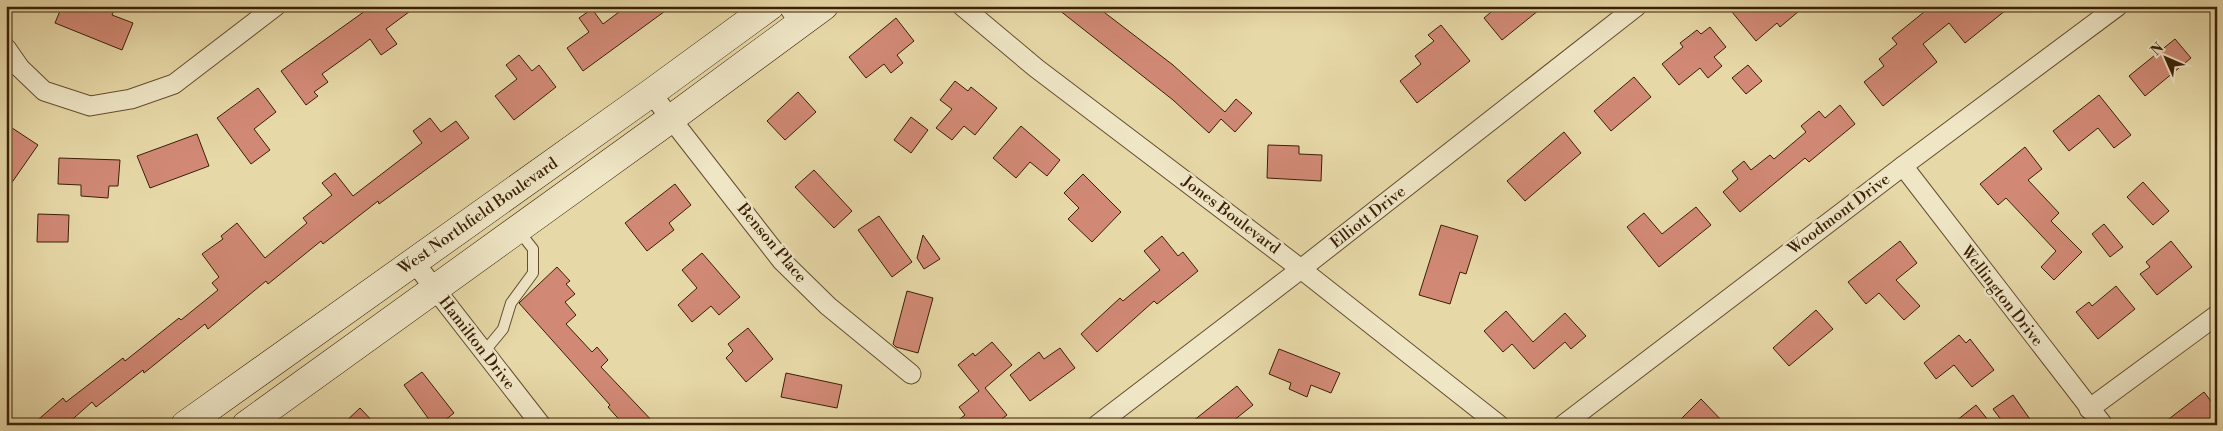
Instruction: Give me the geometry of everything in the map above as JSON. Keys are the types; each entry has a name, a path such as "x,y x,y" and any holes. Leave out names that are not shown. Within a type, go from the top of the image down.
{"main road":[{"name":"West Northfield Boulevard","path":"185,425 652,93 770,6"},
{"name":"West Northfield Boulevard","path":"246,425 672,118 794,15 824,6"}],"street":[{"path":"6,48 20,68 44,91 90,106 131,99 174,84 276,6"},
{"name":"Jones Boulevard","path":"962,6 1036,68 1302,269 1499,425"},
{"name":"Elliott Drive","path":"1097,425 1302,269 1637,6"},
{"name":"Woodmont Drive","path":"1563,425 1903,166 2118,6"},
{"name":"Benson Place","path":"652,93 782,261 828,306 911,374"},
{"name":"Wellington Drive","path":"1903,166 2103,425"},
{"name":"Hamilton Drive","path":"414,262 541,425"},
{"path":"2089,409 2217,315"}],"lane":[{"path":"484,352 503,329 511,303 532,273 533,249 518,229"}],"building":[{"path":"62,6 85,6 99,12 101,6 116,6 112,15 133,23 122,50 55,23"},
{"path":"372,6 417,6 386,29 397,44 381,55 370,39 322,74 328,82 314,92 318,96 306,105 281,71"},
{"path":"627,6 672,6 583,71 567,48 589,32 579,18 592,9 603,24"},
{"path":"1054,6 1096,6 1173,65 1225,112 1236,99 1252,113 1235,132 1221,119 1209,133 1173,100"},
{"path":"1498,6 1544,6 1502,40 1484,18"},
{"path":"1727,6 1805,6 1780,27 1777,23 1756,41"},
{"path":"1919,6 2011,6 1965,43 1949,23 1923,44 1937,62 1883,106 1864,82 1884,66 1879,59 1897,44 1892,38 1924,12"},
{"path":"896,18 914,41 897,55 903,63 891,73 884,64 866,78 849,57"},
{"path":"1441,25 1470,61 1417,103 1400,81 1421,64 1415,56 1434,41 1428,35"},
{"path":"1710,27 1726,47 1714,57 1722,66 1708,78 1700,68 1679,85 1662,64 1683,47 1680,43 1697,30 1701,34"},
{"path":"2175,39 2191,58 2145,96 2129,76"},
{"path":"519,55 532,71 539,65 556,87 514,120 495,96 517,79 506,65"},
{"path":"1748,65 1762,81 1746,94 1732,78"},
{"path":"1634,77 1651,97 1611,131 1594,111"},
{"path":"955,81 968,91 971,87 997,108 975,135 964,126 952,140 936,128 952,109 940,100"},
{"path":"258,88 276,112 254,129 270,150 251,164 217,118"},
{"path":"798,92 816,112 785,140 767,121"},
{"path":"2099,95 2131,135 2114,148 2098,128 2069,151 2053,131"},
{"path":"1840,105 1855,124 1809,162 1805,158 1740,212 1723,192 1738,179 1732,171 1744,161 1751,170 1770,155 1774,159 1806,132 1801,126 1819,111 1825,118"},
{"path":"911,117 928,130 911,153 894,140"},
{"path":"430,118 441,132 456,121 469,138 379,204 378,201 323,244 321,241 268,284 266,281 208,329 205,324 144,373 143,370 96,407 92,402 66,425 32,425 63,398 66,402 123,358 125,361 218,290 212,283 219,277 202,254 223,239 221,236 237,223 265,258 307,223 303,218 332,195 322,183 335,173 353,196 422,143 413,131"},
{"path":"6,124 38,145 6,191"},
{"path":"1021,126 1060,160 1047,176 1030,162 1016,178 993,158"},
{"path":"1564,132 1581,153 1525,201 1507,181"},
{"path":"197,134 209,166 150,188 137,156"},
{"path":"1268,145 1299,146 1299,154 1322,155 1321,181 1267,178"},
{"path":"2025,147 2042,169 2028,180 2059,213 2051,221 2082,252 2054,280 2041,267 2056,251 2006,198 1998,205 1980,184"},
{"path":"59,158 120,160 118,186 109,186 108,198 81,196 81,185 58,184"},
{"path":"814,170 852,211 834,228 795,187"},
{"path":"1083,174 1121,212 1092,242 1068,219 1079,208 1064,193"},
{"path":"2143,182 2169,211 2153,225 2127,197"},
{"path":"675,184 691,205 669,223 674,230 647,251 625,223"},
{"path":"1696,207 1711,225 1659,267 1627,227 1644,213 1662,234"},
{"path":"38,214 69,215 68,242 37,242"},
{"path":"879,216 912,262 892,277 858,230"},
{"path":"2104,224 2123,247 2110,257 2092,234"},
{"path":"1441,225 1478,236 1466,274 1460,272 1450,304 1419,295"},
{"path":"923,235 940,259 924,269 917,258"},
{"path":"1162,236 1178,256 1183,252 1198,271 1157,304 1154,301 1097,352 1081,334 1120,298 1123,301 1160,270 1144,251"},
{"path":"1900,241 1917,263 1896,280 1920,306 1904,320 1879,293 1866,304 1848,282"},
{"path":"2171,241 2192,267 2157,295 2140,274 2150,267 2146,262"},
{"path":"702,253 740,297 719,315 711,306 692,322 678,305 697,288 682,270"},
{"path":"557,267 570,281 566,284 575,294 565,302 576,315 566,324 592,352 597,347 608,360 601,367 656,425 624,425 608,407 610,405 519,303"},
{"path":"2116,286 2135,309 2098,339 2076,312 2089,302 2092,306"},
{"path":"907,291 933,298 918,353 896,347 893,344"},
{"path":"1816,310 1833,329 1789,366 1773,348"},
{"path":"1506,311 1533,342 1565,313 1586,336 1571,349 1565,342 1534,369 1512,344 1503,352 1484,331"},
{"path":"748,328 773,359 746,382 726,358 733,351 728,344"},
{"path":"1959,335 1966,343 1970,339 1994,370 1972,387 1954,365 1936,379 1924,363"},
{"path":"992,342 1012,365 985,388 1007,415 994,425 952,425 965,415 959,407 979,391 958,365 973,353 975,356"},
{"path":"1060,348 1075,368 1030,401 1010,375 1039,352 1044,359"},
{"path":"1279,349 1340,373 1331,393 1311,385 1307,397 1289,389 1291,383 1269,374"},
{"path":"422,372 454,413 439,425 433,425 404,385"},
{"path":"786,373 842,385 837,408 781,397"},
{"path":"1237,386 1253,405 1228,425 1188,425"},
{"path":"2204,392 2217,409 2217,414 2203,425 2161,425"},
{"path":"2013,395 2034,425 2005,425 1993,409"},
{"path":"1701,399 1726,425 1675,425"},
{"path":"1976,405 1992,425 1951,425"},
{"path":"360,408 376,425 342,425"}]}
